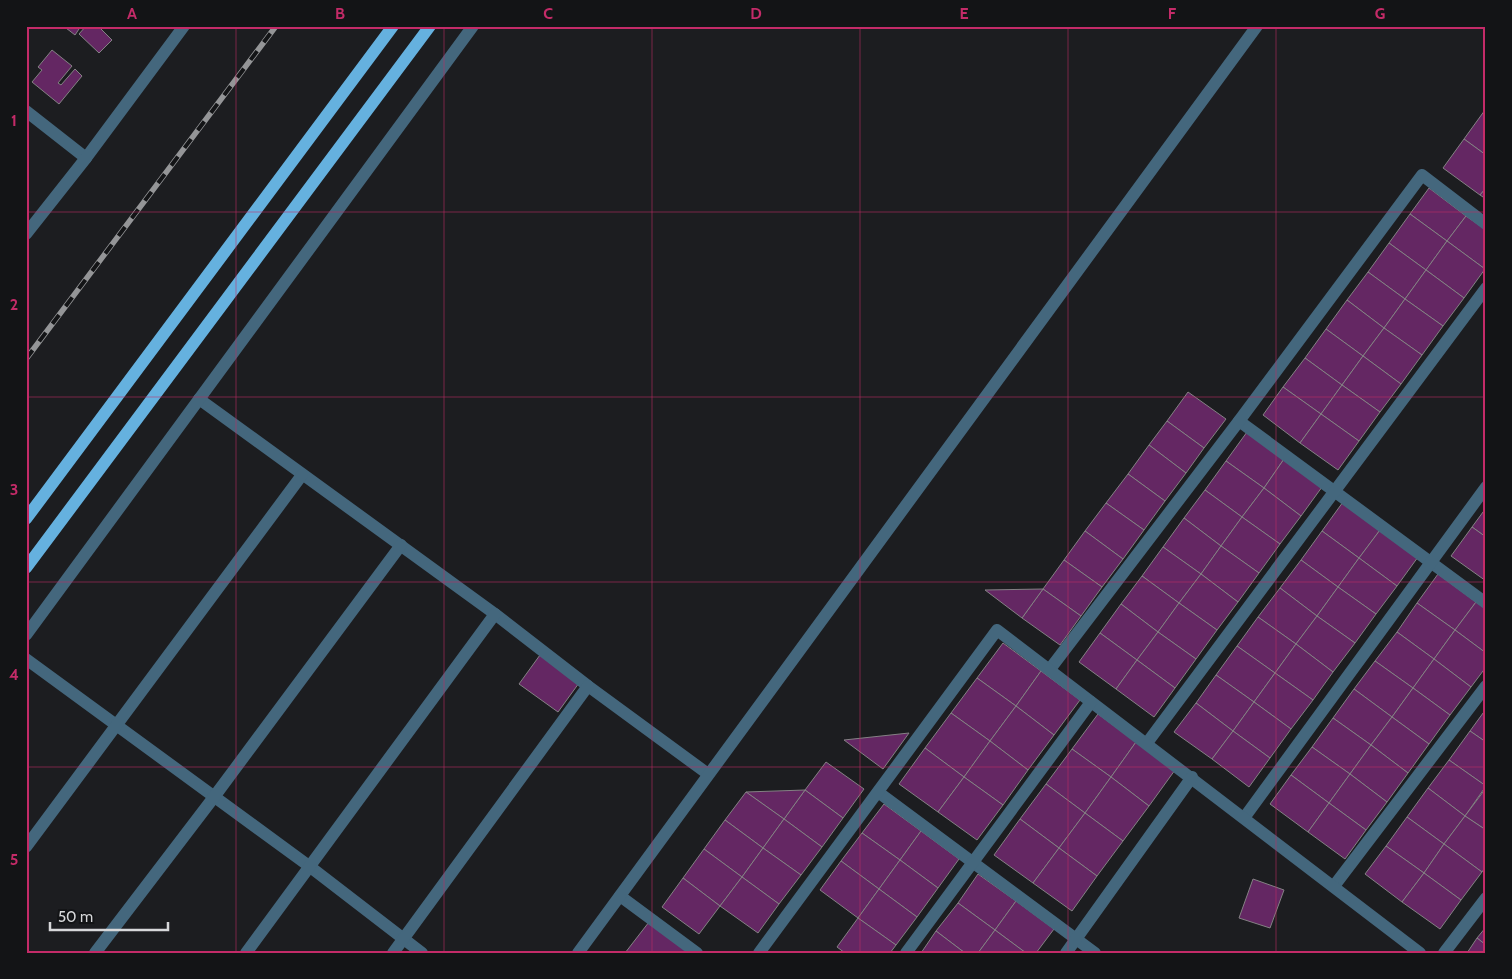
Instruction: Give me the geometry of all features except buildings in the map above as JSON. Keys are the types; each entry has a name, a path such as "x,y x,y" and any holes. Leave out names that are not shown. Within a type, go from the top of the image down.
{"main road":[{"path":"26,519 392,26"},
{"path":"26,568 430,26"}],"street":[{"path":"26,234 86,158 184,26"},
{"path":"26,635 473,26"},
{"path":"578,953 1257,26"},
{"path":"26,111 86,158"},
{"path":"1050,669 1239,421 1422,175 1486,224"},
{"path":"1147,743 1486,288"},
{"path":"199,399 495,614 588,686 708,774"},
{"path":"1239,421 1486,603"},
{"path":"26,846 302,475"},
{"path":"1244,818 1430,561 1486,487"},
{"path":"95,953 214,797 401,545"},
{"path":"246,953 495,614"},
{"path":"759,953 997,630 1192,777 1420,953"},
{"path":"26,659 309,866 422,953"},
{"path":"394,953 588,686"},
{"path":"1334,886 1486,686"},
{"path":"906,953 1091,702"},
{"path":"1066,953 1192,777"},
{"path":"878,792 1095,953"},
{"path":"620,896 697,953"},
{"path":"1444,953 1486,898"}],"railway":[{"path":"26,359 276,26"}]}
